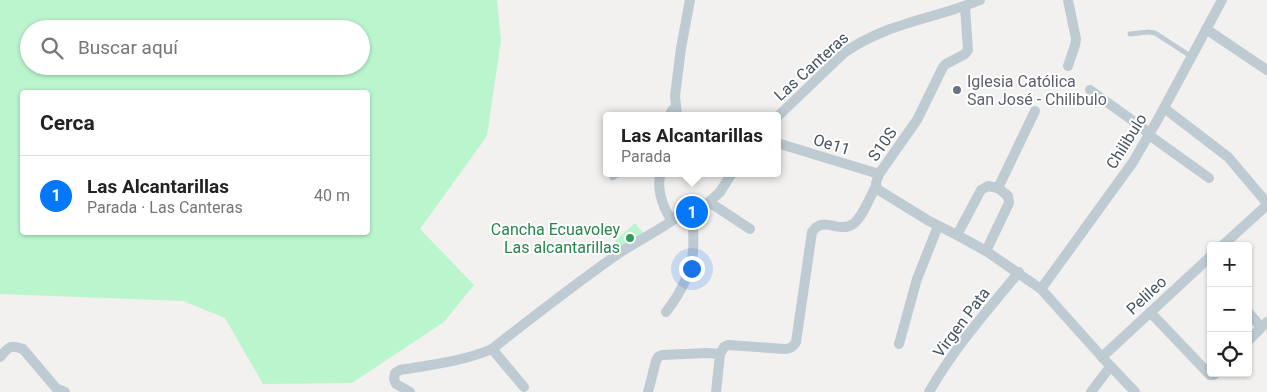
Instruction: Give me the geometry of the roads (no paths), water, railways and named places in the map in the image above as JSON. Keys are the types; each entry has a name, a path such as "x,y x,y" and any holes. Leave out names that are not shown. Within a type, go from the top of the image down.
{"street":[{"path":"677,112 675,96 690,0"},
{"name":"Las Canteras","path":"781,114 844,53 856,44 887,29 964,7 980,0"},
{"path":"1068,0 1076,39 1068,66"},
{"name":"Chilibulo","path":"1041,289 1133,162 1222,0"},
{"name":"S10S","path":"964,7 967,53 943,67 917,120 879,174 877,189 938,226 986,251 1041,289 1110,367 1135,392"},
{"path":"1206,29 1267,70"},
{"path":"1090,90 1210,178"},
{"path":"1164,108 1228,157 1267,204 1226,242"},
{"path":"998,188 1034,111"},
{"name":"Oe11","path":"781,144 879,174"},
{"path":"660,177 664,208 669,216 676,218"},
{"path":"410,392 396,384 394,379 395,373 400,370 485,353 492,349 570,288 623,251 676,218 692,212 709,202 720,192 729,177"},
{"path":"716,392 720,354 724,347 728,345 792,348 796,342 812,232 821,225 842,228 854,224 860,218 876,186"},
{"path":"957,235 981,190 988,186 998,188 1008,196 1009,203 986,251"},
{"path":"709,202 750,230"},
{"path":"666,312 680,292 691,266 693,250 692,212"},
{"path":"899,344 917,279 938,226"},
{"name":"Pelileo","path":"1102,357 1207,263"},
{"name":"Virgen Pata","path":"929,392 968,332 1019,272"},
{"path":"1150,312 1207,372"},
{"path":"1252,315 1264,325 1252,337"},
{"path":"0,357 9,347 16,346 23,349 59,391"},
{"path":"492,349 524,388"},
{"path":"648,392 658,357 662,355 720,354"},
{"path":"1090,392 1110,367"}],"lane":[{"path":"1130,34 1155,33 1192,57"},
{"path":"668,112 676,104"}],"place":[{"name":"Iglesia Católica San José - Chilibulo","path":"957,90"},
{"name":"Las Alcantarillas","path":"692,212"},
{"name":"Cancha Ecuavoley Las alcantarillas","path":"630,238"}]}
